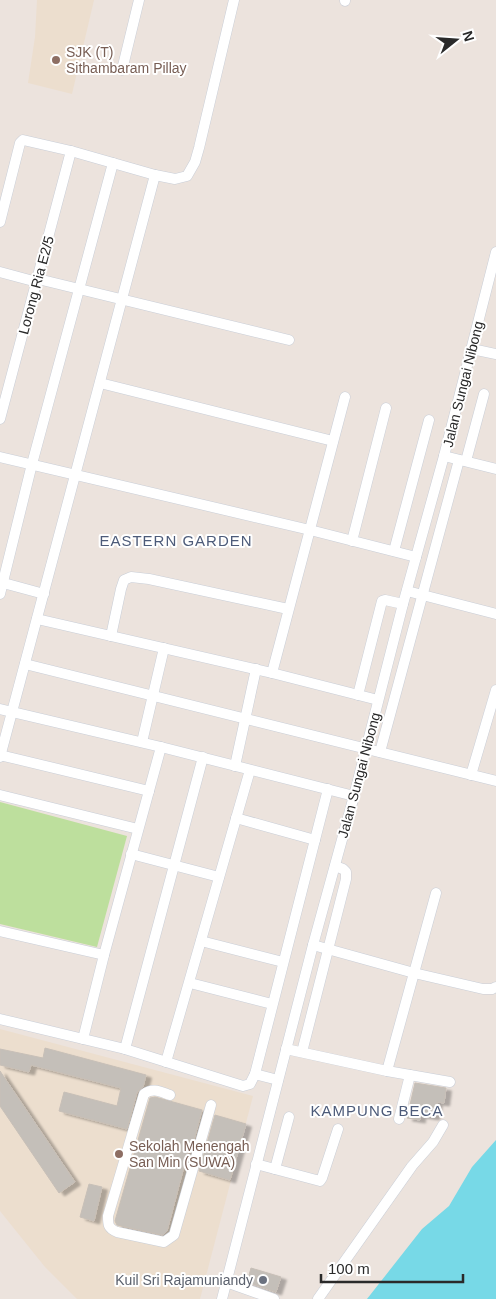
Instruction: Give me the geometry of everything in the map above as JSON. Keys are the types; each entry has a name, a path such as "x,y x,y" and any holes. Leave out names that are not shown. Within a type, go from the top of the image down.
{"street":[{"path":"122,70 139,0"},
{"path":"0,222 22,140 71,151 155,175 175,179 187,176 195,162 234,0"},
{"name":"Lorong Ria E2/5","path":"0,419 71,151"},
{"path":"0,594 1,582 113,163"},
{"path":"148,791 0,755 155,175"},
{"name":"Jalan Sungai Nibong","path":"222,1299 313,945 367,748 496,252"},
{"path":"0,272 122,299 289,340"},
{"path":"472,349 496,354"},
{"path":"100,383 333,441"},
{"path":"380,752 422,595 484,394"},
{"path":"272,673 345,396"},
{"path":"352,541 386,408"},
{"path":"394,551 429,420"},
{"path":"444,456 496,469"},
{"path":"0,457 416,557"},
{"path":"111,636 124,580 131,577 149,579 288,609"},
{"path":"1,582 44,594"},
{"path":"407,591 496,614"},
{"path":"358,695 382,601 403,604"},
{"path":"37,619 256,669 378,700"},
{"path":"142,742 164,648"},
{"path":"25,664 367,748 496,782"},
{"path":"235,766 256,669"},
{"path":"471,775 496,690"},
{"path":"0,709 142,742 354,796"},
{"path":"82,1039 161,747"},
{"path":"125,1049 203,757"},
{"path":"166,1062 250,770"},
{"path":"0,1020 125,1049 243,1086 250,1084 255,1074 328,789"},
{"path":"0,795 138,829"},
{"path":"236,818 314,840"},
{"path":"131,854 219,877"},
{"path":"302,1052 346,879 346,872 335,866"},
{"path":"387,1071 436,893"},
{"path":"0,931 104,955"},
{"path":"201,941 283,962"},
{"path":"313,945 414,973 483,989 496,987"},
{"path":"190,983 272,1004"},
{"path":"286,1049 387,1071 450,1082"},
{"path":"255,1074 278,1080"},
{"path":"399,1119 410,1075"},
{"path":"170,1095 154,1090 148,1090 144,1094 108,1216 110,1229 117,1232 164,1242 174,1236 211,1105"},
{"path":"275,1169 289,1118"},
{"path":"318,1299 412,1166 433,1142 442,1125"},
{"path":"256,1164 320,1181 338,1129"},
{"path":"226,1282 274,1299"}],"shaded area":[{"name":"SJK (T) Sithambaram Pillay","path":"37,0 94,0 72,94 28,83 35,37"},
{"name":"Sekolah Menengah San Min (SUWA)","path":"0,1029 253,1096 200,1299 77,1299 45,1267 0,1211"}],"green space":[{"path":"0,802 127,836 97,947 0,924"}],"water":[{"path":"496,1140 496,1299 367,1299 422,1229 449,1206 472,1167"}],"building":[{"path":"45,1048 146,1075 143,1087 137,1092 127,1129 59,1111 64,1092 117,1106 121,1088 31,1065 29,1072 0,1065 0,1049 43,1058"},
{"path":"0,1071 75,1182 59,1193 0,1106"},
{"path":"415,1083 446,1088 444,1103 437,1102 434,1117 420,1115 420,1120 407,1118"},
{"path":"155,1097 202,1110 192,1147 190,1147 187,1155 167,1231 163,1235 117,1225 115,1221 150,1098"},
{"path":"215,1115 246,1124 230,1180 199,1171"},
{"path":"89,1184 102,1187 94,1221 80,1217"},
{"name":"Kuil Sri Rajamuniandy","path":"251,1268 281,1277 276,1292 247,1282"}],"place":[{"name":"SJK (T) Sithambaram Pillay","path":"56,60"},
{"name":"Sekolah Menengah San Min (SUWA)","path":"119,1154"},
{"name":"Kuil Sri Rajamuniandy","path":"263,1280"}],"district":[{"name":"EASTERN GARDEN","path":"176,540"},
{"name":"KAMPUNG BECA","path":"377,1110"}]}
